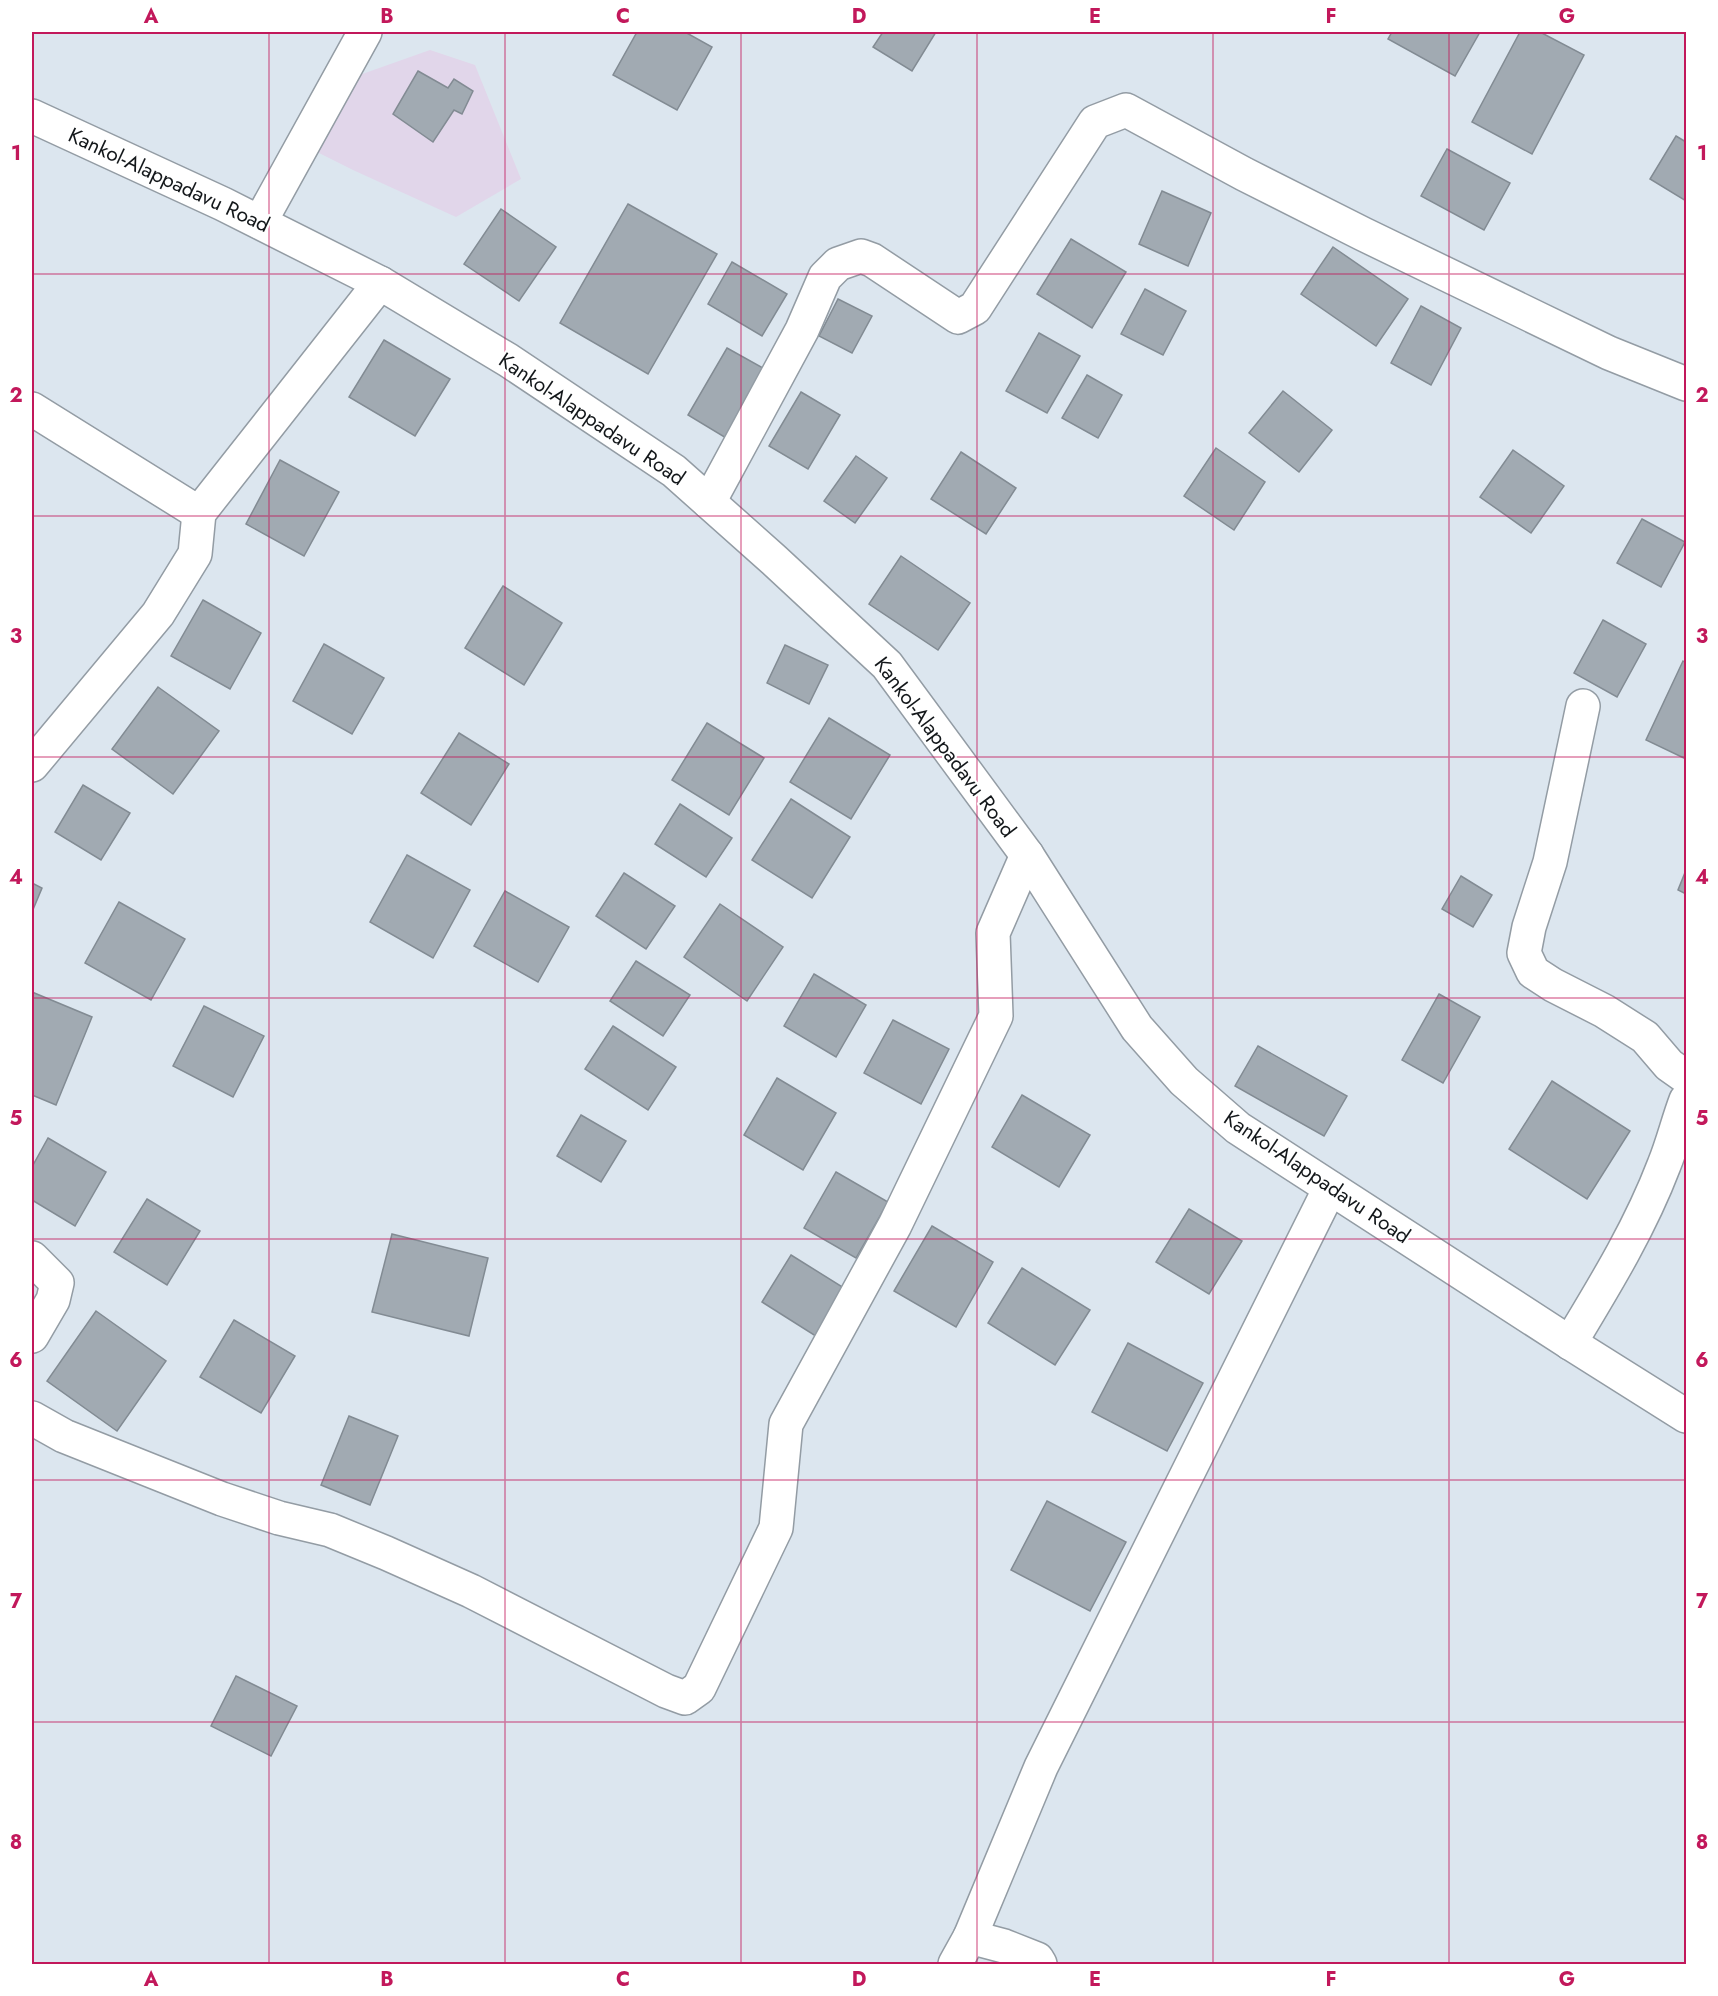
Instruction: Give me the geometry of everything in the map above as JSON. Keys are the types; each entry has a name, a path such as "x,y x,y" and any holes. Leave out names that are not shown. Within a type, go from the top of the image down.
{"street":[{"path":"260,222 365,32"},
{"path":"709,502 802,330 825,277 838,264 861,256 872,260 958,317 967,313 975,308 1095,122 1126,111 1363,234 1609,353 1686,384"},
{"name":"Kankol-Alappadavu Road","path":"32,116 260,222 380,283 508,360 674,471 887,665 1028,855 1137,1028 1184,1080 1238,1128 1686,1416"},
{"path":"32,765 158,614 195,554 199,513 380,283"},
{"path":"32,409 199,513"},
{"path":"1583,706 1550,862 1529,927 1524,953 1533,972 1604,1011 1645,1038 1669,1065 1686,1077"},
{"path":"32,1418 64,1436 222,1498 279,1518 330,1530 386,1553 471,1591 666,1691 685,1698 699,1688 776,1528 786,1424 895,1225 996,1016 993,933 1028,855"},
{"path":"1570,1343 1622,1256 1665,1164 1686,1100"},
{"path":"1040,1965 1037,1959 1004,1946 963,1951 1041,1767 1330,1188"},
{"path":"32,1258 57,1283 53,1300 32,1336"}],"shaded area":[{"path":"430,50 475,65 521,179 456,217 311,149 351,78"}],"building":[{"path":"637,32 685,32 712,47 677,110 613,75"},
{"path":"883,32 936,32 912,71 873,47"},
{"path":"1392,32 1480,32 1455,76 1388,39"},
{"path":"1520,32 1540,32 1584,55 1532,154 1472,122"},
{"path":"418,71 448,88 454,79 473,91 462,114 454,110 433,142 393,114"},
{"path":"1676,136 1686,142 1686,201 1650,179"},
{"path":"1447,149 1510,183 1484,230 1421,196"},
{"path":"1162,191 1211,213 1188,266 1139,244"},
{"path":"628,204 717,254 648,374 560,323"},
{"path":"501,209 556,247 519,301 464,264"},
{"path":"1071,239 1126,272 1092,328 1037,294"},
{"path":"1333,247 1408,299 1376,346 1301,294"},
{"path":"732,262 787,294 762,336 708,304"},
{"path":"1145,289 1186,311 1163,355 1121,334"},
{"path":"838,299 872,316 852,353 819,336"},
{"path":"1421,306 1461,328 1431,385 1391,363"},
{"path":"1039,333 1080,356 1047,413 1006,391"},
{"path":"384,340 450,379 415,436 349,397"},
{"path":"727,348 770,372 731,441 688,415"},
{"path":"1087,375 1122,395 1098,438 1062,418"},
{"path":"1283,391 1332,430 1299,472 1249,433"},
{"path":"801,392 840,415 808,469 769,446"},
{"path":"1216,448 1265,482 1234,530 1184,496"},
{"path":"1513,450 1564,486 1531,533 1480,497"},
{"path":"961,452 1016,488 986,534 931,499"},
{"path":"856,456 887,478 855,523 824,501"},
{"path":"280,460 339,492 304,556 246,524"},
{"path":"1642,519 1685,542 1661,587 1617,563"},
{"path":"901,556 970,603 938,650 869,604"},
{"path":"503,586 562,623 524,685 465,648"},
{"path":"203,600 261,633 230,689 171,656"},
{"path":"1603,620 1646,644 1617,697 1574,673"},
{"path":"324,644 384,678 352,734 293,701"},
{"path":"785,645 828,665 809,704 767,683"},
{"path":"1683,661 1686,663 1686,759 1646,740"},
{"path":"158,687 219,731 173,794 112,749"},
{"path":"829,718 890,755 851,819 790,782"},
{"path":"707,723 764,758 729,815 672,780"},
{"path":"459,733 509,764 471,825 421,793"},
{"path":"83,785 130,813 101,860 55,832"},
{"path":"791,799 850,837 812,898 752,860"},
{"path":"680,804 732,838 706,877 655,844"},
{"path":"407,855 470,890 433,958 370,922"},
{"path":"1686,870 1686,894 1678,890"},
{"path":"624,873 675,906 646,949 596,916"},
{"path":"1461,876 1492,895 1473,927 1442,909"},
{"path":"32,883 42,888 32,912"},
{"path":"505,891 569,927 538,982 474,946"},
{"path":"119,902 185,939 151,1000 85,963"},
{"path":"720,904 783,947 747,1001 684,957"},
{"path":"636,961 690,995 663,1036 610,1001"},
{"path":"814,974 866,1005 836,1057 784,1026"},
{"path":"32,992 92,1017 56,1105 32,1095"},
{"path":"1439,994 1480,1017 1443,1083 1402,1060"},
{"path":"204,1006 264,1036 233,1097 173,1066"},
{"path":"893,1020 949,1049 921,1104 864,1073"},
{"path":"613,1026 676,1067 648,1110 585,1069"},
{"path":"1258,1046 1347,1096 1324,1136 1235,1086"},
{"path":"777,1078 836,1113 803,1170 744,1135"},
{"path":"1552,1081 1630,1131 1587,1199 1509,1149"},
{"path":"1022,1095 1090,1135 1059,1187 992,1147"},
{"path":"581,1115 626,1141 601,1182 557,1156"},
{"path":"48,1138 106,1172 75,1226 32,1200 32,1167"},
{"path":"836,1172 888,1202 856,1258 804,1228"},
{"path":"147,1199 200,1231 167,1285 114,1252"},
{"path":"1189,1209 1242,1241 1209,1294 1156,1262"},
{"path":"932,1226 993,1262 956,1327 894,1291"},
{"path":"392,1234 488,1258 469,1336 372,1312"},
{"path":"791,1255 852,1293 822,1340 762,1302"},
{"path":"1022,1268 1090,1310 1055,1365 988,1323"},
{"path":"96,1311 166,1361 117,1431 47,1381"},
{"path":"234,1320 295,1356 261,1413 200,1377"},
{"path":"1128,1343 1203,1383 1167,1451 1092,1412"},
{"path":"349,1416 398,1436 370,1505 321,1485"},
{"path":"1047,1501 1126,1542 1090,1611 1011,1570"},
{"path":"236,1676 297,1706 271,1756 211,1726"}]}
